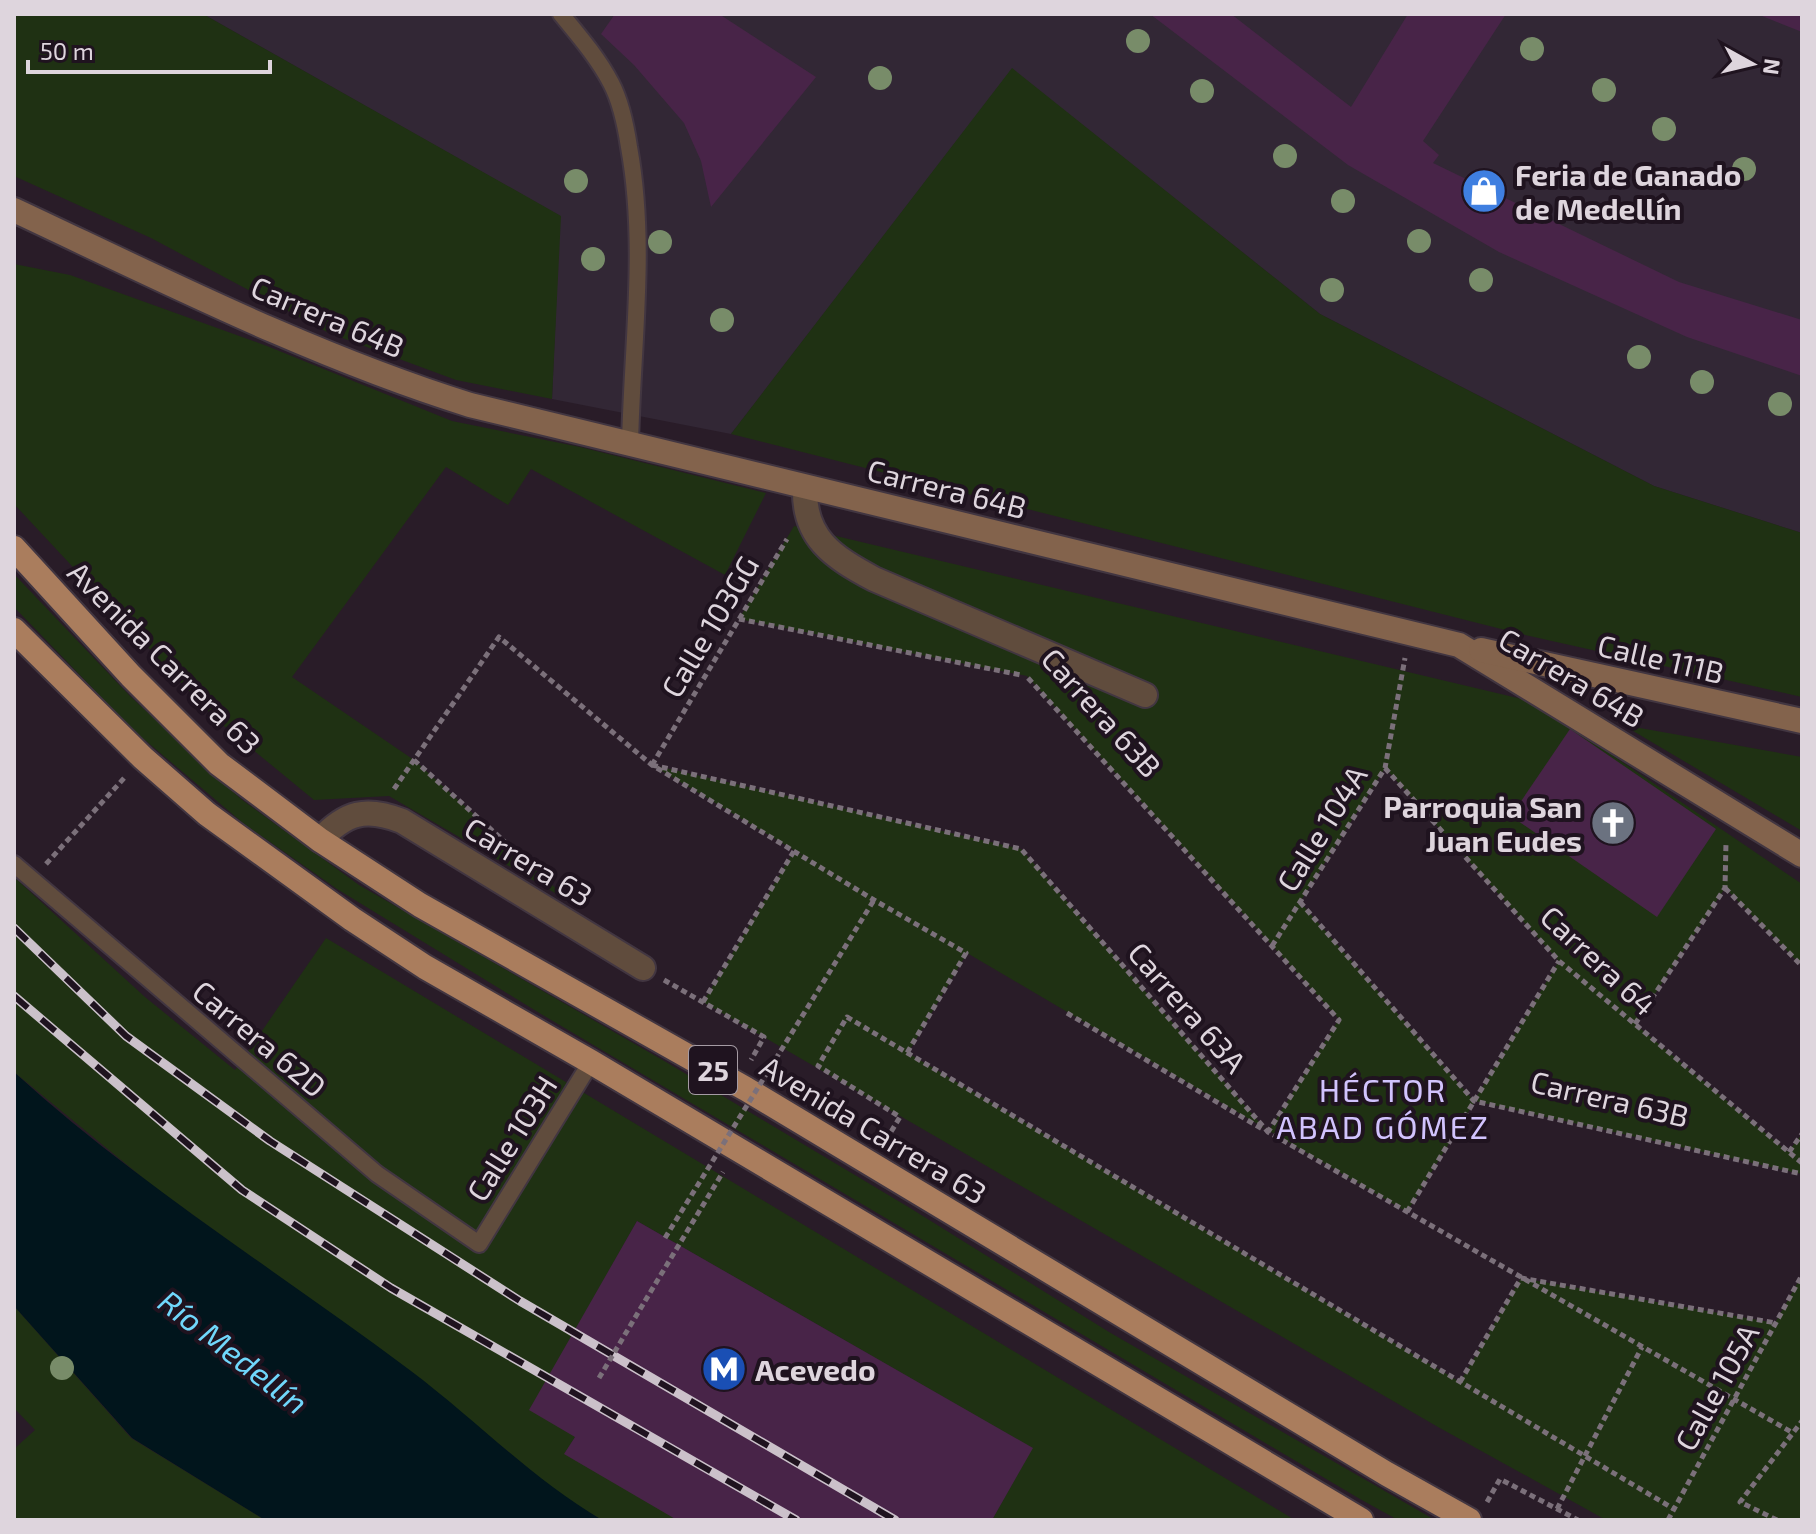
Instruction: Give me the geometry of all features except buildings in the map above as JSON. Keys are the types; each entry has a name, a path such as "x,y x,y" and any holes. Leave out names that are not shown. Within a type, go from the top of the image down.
{"highway":[{"name":"Avenida Carrera 63","path":"14,548 131,676 219,764 320,840 420,905 746,1089 1387,1474 1469,1520"},
{"name":"25","path":"14,630 143,758 207,814 352,919 425,967 591,1062 1361,1520"}],"main road":[{"name":"Carrera 64B","path":"14,210 284,335 426,391 503,414 630,445 805,498 1459,645 1802,855"},
{"name":"Carrera 64B","path":"14,220 52,228"},
{"name":"Calle 111B","path":"1459,645 1802,721"}],"street":[{"name":"Carrera 63B","path":"805,498 819,539 840,560 874,579 1145,695"},
{"name":"Carrera 63","path":"320,840 335,823 360,813 390,816 643,968"}],"lane":[{"path":"561,14 612,85 626,127 633,168 639,273 630,445"},
{"name":"Carrera 62D","path":"14,864 377,1174 479,1244"},
{"name":"Calle 103H","path":"479,1244 591,1062"}],"path":[{"name":"Calle 103GG","path":"652,765 739,619 805,498"},
{"path":"739,619 1026,676"},
{"name":"Calle 104A","path":"1272,946 1385,768 1410,633"},
{"name":"Carrera 63A","path":"414,760 499,637 652,765 966,953 907,1053"},
{"name":"Carrera 63B","path":"1017,665 1339,1020 1268,1132"},
{"path":"32,879 143,758"},
{"name":"Carrera 63A","path":"652,765 1021,849 1268,1132 1793,1433"},
{"name":"Carrera 64","path":"1385,768 1559,961 1802,1163"},
{"path":"1635,1024 1725,888 1728,809"},
{"path":"703,1002 794,851"},
{"path":"1725,888 1802,966"},
{"path":"665,1238 874,900"},
{"path":"1300,902 1474,1101"},
{"path":"1407,1212 1559,961"},
{"path":"643,968 764,1037 748,1064"},
{"path":"1067,1013 1268,1132"},
{"path":"886,1140 900,1117 818,1066 847,1017 1674,1509"},
{"name":"Carrera 63B","path":"1474,1101 1802,1174"},
{"path":"1789,1152 1802,1134"},
{"path":"599,1378 737,1149"},
{"name":"Calle 105A","path":"1668,1520 1802,1275"},
{"path":"1460,1382 1521,1278 1776,1323"},
{"path":"1557,1509 1642,1347"},
{"path":"1777,1520 1740,1502 1802,1421"},
{"path":"1487,1502 1500,1479 1578,1520"}],"shaded area":[{"name":"Feria de Ganado de Medellín","path":"203,14 1802,14 1802,533 1654,486 1320,314 1012,69 731,434 552,399 560,216"}],"green space":[{"path":"14,14 203,14 561,216 552,399 456,380 329,333 151,238 14,176"},
{"path":"1012,68 1320,314 1654,486 1802,533 1802,697 1521,634 731,434"},
{"path":"14,264 70,275 267,346 452,421 580,447 766,493 725,575 531,469 508,505 446,467 292,677 414,760 572,903 389,796 314,800 213,717 14,504"},
{"path":"794,526 1534,702 1802,884 1802,966 1725,888 1635,1024 1788,1152 1802,1134 1802,1174 1475,1101 1407,1212 1269,1131 1339,1019 1027,676 739,619","holes":["1385,768 1559,961 1474,1101 1300,902"]},
{"path":"14,574 130,696 241,799 359,885 666,1062 1109,1332 1435,1520 1398,1520 1360,1499 541,1014 337,889 243,823 133,730 14,607"},
{"path":"1623,725 1802,757 1802,831"},
{"path":"652,765 1021,849 1265,1128 967,953 908,1053 1460,1382 1521,1278 1775,1323 1802,1275 1802,1520 1606,1520 1438,1427 703,1002 794,851 842,879"},
{"path":"14,877 145,997 235,1070 326,938 1295,1520 992,1520 1032,1448 637,1221 577,1328 575,1437 565,1453 680,1520 602,1520 564,1498 413,1373 154,1187 14,1072"},
{"path":"14,1306 131,1438 265,1520 14,1520 14,1449 35,1430 14,1408"}],"water":[{"name":"Río Medellín","path":"14,1072 109,1152 411,1371 528,1468 602,1520 265,1520 132,1438 14,1306"}],"railway":[{"path":"14,928 126,1036 270,1141 520,1301 895,1520"},
{"path":"14,996 242,1190 391,1288 796,1520"}],"place":[{"name":"Feria de Ganado de Medellín","path":"1484,191"},
{"name":"Parroquia San Juan Eudes","path":"1613,823"},
{"name":"Acevedo","path":"724,1369"}],"district":[{"name":"HÉCTOR ABAD GÓMEZ","path":"1383,1108"}]}
